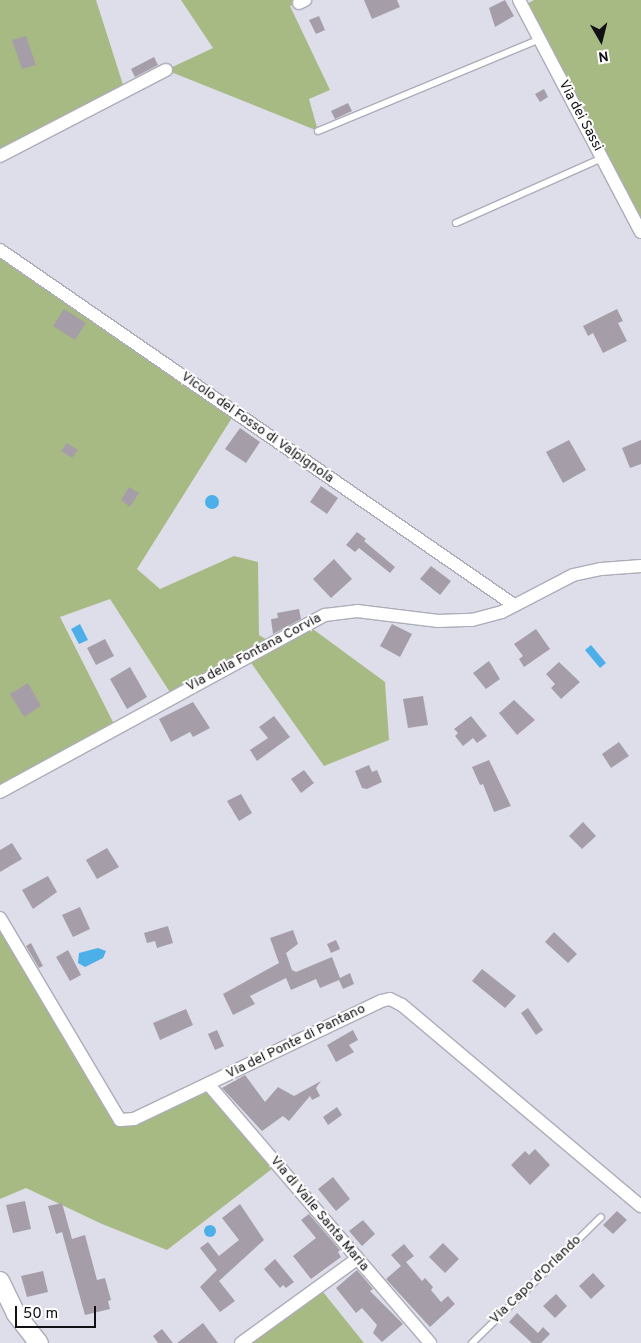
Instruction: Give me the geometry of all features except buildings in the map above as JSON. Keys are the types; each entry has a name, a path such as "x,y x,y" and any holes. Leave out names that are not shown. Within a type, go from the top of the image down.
{"street":[{"name":"Via dei Sassi","path":"519,0 641,232"},
{"path":"0,156 166,70"},
{"name":"Vicolo del Fosso di Valpignola","path":"0,250 514,606"},
{"name":"Via della Fontana Corvia","path":"0,792 325,615 360,611 462,621 490,616 514,606 573,575 601,569 641,566"},
{"name":"Via del Ponte di Pantano","path":"0,918 117,1118 130,1121 209,1085 381,1001 390,999 402,1005 641,1206"},
{"name":"Via di Valle Santa Maria","path":"209,1085 430,1343"},
{"path":"241,1343 357,1259"},
{"path":"0,1281 19,1317 39,1343"}],"lane":[{"path":"318,131 540,39"},
{"path":"456,223 602,158"},
{"name":"Via Capo d'Orlando","path":"472,1343 601,1218"}],"green space":[{"path":"0,0 96,0 125,91 0,156"},
{"path":"181,0 305,0 290,6 330,90 309,99 318,131 166,70 213,48"},
{"path":"534,0 641,0 641,232 523,6"},
{"path":"0,250 235,413 137,569 160,589 234,556 258,562 259,635 272,643 306,624 385,682 389,740 324,766 247,657 173,697 110,599 60,617 117,730 0,792"},
{"path":"0,918 120,1120 209,1085 277,1165 167,1250 102,1224 26,1188 0,1199"},
{"path":"319,1287 364,1343 241,1343"}],"water":[{"path":"209,495 215,495 219,502 215,509 209,509 205,505 205,499"},
{"path":"80,624 88,640 79,644 71,629"},
{"path":"591,645 606,663 600,668 585,650"},
{"path":"98,948 106,951 103,958 85,967 78,963 79,953"},
{"path":"210,1225 216,1231 210,1237 204,1231"}]}
